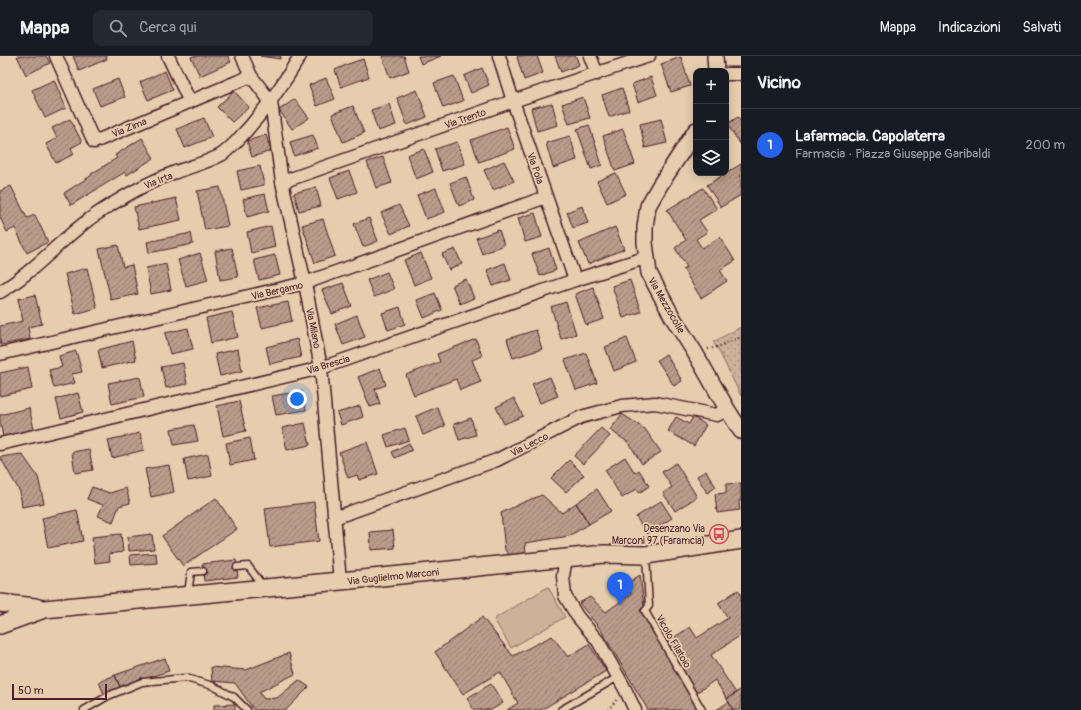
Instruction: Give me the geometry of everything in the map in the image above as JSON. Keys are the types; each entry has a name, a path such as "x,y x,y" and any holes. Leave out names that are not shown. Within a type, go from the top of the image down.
{"main road":[{"name":"Via Guglielmo Marconi","path":"0,625 44,609 604,554 646,555 741,540"},
{"name":"Via Guglielmo Marconi","path":"0,603 44,609"}],"street":[{"name":"Via Zima","path":"56,56 94,142 251,76"},
{"path":"168,56 190,102"},
{"path":"242,56 251,76 271,102"},
{"name":"Via Irta","path":"0,292 11,286 35,267 57,245 92,218 138,188 223,154 271,102 301,56"},
{"name":"Via Pola","path":"499,56 513,101 575,280"},
{"path":"590,56 596,74"},
{"name":"Via Trento","path":"282,182 513,101 649,56"},
{"path":"715,56 716,68"},
{"path":"729,74 741,74"},
{"name":"Via Milano","path":"271,102 282,182 305,284 321,368 340,581"},
{"name":"Via Mezzocolle","path":"693,135 648,206 645,227 645,243 649,273 673,318 741,431"},
{"name":"Via Bergamo","path":"0,354 305,284 546,197"},
{"name":"Via Brescia","path":"0,444 321,368 575,280 648,257"},
{"name":"Via Lecco","path":"334,518 497,460 581,417 622,406 655,404 717,415 727,409"},
{"path":"566,558 563,576 565,596 577,616 598,641 635,710"}],"lane":[{"name":"Vicolo Filatoio","path":"646,555 649,606 645,611 702,710"},
{"path":"236,567 248,566 264,588"},
{"path":"187,595 191,572 203,571"},
{"path":"561,710 618,677"},
{"path":"84,710 108,696 142,682 186,678 213,686 234,697 247,710"}],"path":[{"path":"694,351 717,347 741,337"}],"shaded area":[{"path":"741,327 741,396 717,347 713,342"},
{"path":"548,587 565,617 511,648 494,619"}],"building":[{"path":"17,56 46,56 50,63 26,75"},
{"path":"73,56 106,56 107,59 79,71"},
{"path":"228,56 231,62 200,76 191,57"},
{"path":"260,56 281,56 280,59"},
{"path":"382,56 404,56 409,71 390,78"},
{"path":"418,56 441,56 421,64"},
{"path":"537,56 543,73 524,80 517,57"},
{"path":"555,56 576,56 579,65 561,72"},
{"path":"681,57 690,86 671,92 661,64"},
{"path":"363,59 369,77 341,87 335,70"},
{"path":"482,68 489,85 471,93 464,76"},
{"path":"165,71 173,90 148,100 140,82"},
{"path":"454,76 463,101 443,108 434,83"},
{"path":"651,77 657,95 638,102 632,84"},
{"path":"326,78 335,99 317,106 309,85"},
{"path":"118,79 125,97 100,106 93,89"},
{"path":"54,80 66,108 45,118 32,90"},
{"path":"622,88 629,110 609,117 602,95"},
{"path":"417,90 427,117 407,125 397,98"},
{"path":"234,91 249,107 232,122 217,107"},
{"path":"583,97 590,118 569,124 562,104"},
{"path":"295,99 309,118 292,129 279,110"},
{"path":"552,103 558,125 537,131 531,108"},
{"path":"389,104 396,125 378,131 371,110"},
{"path":"353,106 364,133 343,142 332,114"},
{"path":"738,117 741,121 741,145 729,127 729,123"},
{"path":"204,118 212,137 185,148 177,129"},
{"path":"70,119 82,142 71,148 74,154 56,163 46,144 57,138 52,128"},
{"path":"661,119 667,143 645,148 640,124"},
{"path":"589,125 602,165 591,169 577,129"},
{"path":"507,127 515,149 479,162 471,140"},
{"path":"623,129 635,164 615,171 603,136"},
{"path":"266,135 271,151 252,157 247,141"},
{"path":"313,135 318,148 294,156 290,142"},
{"path":"570,136 577,160 553,168 546,143"},
{"path":"142,138 154,158 127,175 125,172 71,205 64,193 117,158 115,155"},
{"path":"457,142 465,164 442,171 435,149"},
{"path":"424,149 433,172 416,179 407,155"},
{"path":"383,157 392,183 376,188 367,162"},
{"path":"504,161 514,181 493,190 484,170"},
{"path":"741,164 741,195 721,207 707,185 722,176 729,176 729,171"},
{"path":"260,166 264,185 241,190 237,171"},
{"path":"349,171 357,192 338,199 330,178"},
{"path":"616,173 626,194 607,203 597,181"},
{"path":"466,177 474,200 459,206 450,183"},
{"path":"11,186 27,218 35,215 48,242 27,253 15,228 7,232 0,217 0,191"},
{"path":"220,187 228,226 205,230 197,191"},
{"path":"316,187 321,206 299,211 294,193"},
{"path":"436,188 445,212 426,219 417,195"},
{"path":"703,188 717,209 699,220 707,232 696,239 702,248 720,237 735,261 720,270 727,281 701,298 683,269 687,267 675,248 686,240 667,210"},
{"path":"265,194 269,211 247,217 243,199"},
{"path":"176,198 181,220 139,229 134,207"},
{"path":"399,205 409,226 391,234 381,213"},
{"path":"582,206 588,223 573,228 567,212"},
{"path":"535,213 542,237 525,242 518,218"},
{"path":"369,218 378,241 363,247 354,224"},
{"path":"323,219 335,256 315,263 302,225"},
{"path":"271,226 275,247 251,253 247,232"},
{"path":"615,227 624,249 588,264 579,243"},
{"path":"499,230 504,245 482,254 476,238"},
{"path":"191,233 193,244 149,253 147,242"},
{"path":"118,245 123,267 132,265 138,294 111,300 99,249"},
{"path":"232,248 238,277 220,280 215,251"},
{"path":"549,248 556,270 540,276 532,254"},
{"path":"455,249 462,264 449,270 442,254"},
{"path":"200,253 208,280 186,286 178,260"},
{"path":"421,253 431,278 414,285 404,260"},
{"path":"275,255 280,275 259,280 254,260"},
{"path":"505,263 511,280 493,286 487,270"},
{"path":"166,264 171,290 151,294 146,268"},
{"path":"87,268 97,308 75,314 65,274"},
{"path":"387,272 394,289 374,297 367,280"},
{"path":"466,279 474,298 460,304 452,285"},
{"path":"630,280 641,312 623,318 612,286"},
{"path":"343,283 352,306 332,314 322,290"},
{"path":"593,287 604,319 586,325 575,294"},
{"path":"435,293 442,310 424,318 417,300"},
{"path":"35,295 42,324 28,327 30,339 1,345 0,326 23,321 18,299"},
{"path":"288,302 292,321 262,328 257,308"},
{"path":"566,302 576,334 561,339 551,307"},
{"path":"400,307 405,324 388,330 382,313"},
{"path":"232,312 238,337 211,343 206,318"},
{"path":"357,315 365,337 343,345 335,324"},
{"path":"188,328 193,349 170,354 165,333"},
{"path":"536,330 542,349 513,358 507,339"},
{"path":"627,338 636,362 614,371 605,347"},
{"path":"297,339 301,357 270,364 266,347"},
{"path":"476,339 482,356 472,360 481,382 460,390 456,379 414,395 406,375 440,362 437,354"},
{"path":"132,341 136,360 102,368 98,350"},
{"path":"238,349 242,371 220,376 215,354"},
{"path":"76,351 82,372 72,374 75,383 54,388 49,370 62,367 59,356"},
{"path":"586,353 597,383 576,390 565,360"},
{"path":"666,354 682,381 674,386 657,360"},
{"path":"183,363 187,384 166,388 161,367"},
{"path":"28,367 32,389 0,396 0,373"},
{"path":"380,368 386,385 375,389 380,404 370,407 358,377"},
{"path":"140,377 144,397 112,404 108,383"},
{"path":"550,377 558,396 540,403 532,384"},
{"path":"302,391 306,410 276,415 272,396"},
{"path":"78,393 83,412 61,418 56,399"},
{"path":"514,398 523,416 504,424 496,407"},
{"path":"239,401 246,431 223,436 217,406"},
{"path":"360,406 363,417 341,425 337,413"},
{"path":"437,407 445,426 423,435 416,416"},
{"path":"29,408 34,429 3,437 0,415"},
{"path":"622,414 645,429 661,452 642,464 629,443 610,430"},
{"path":"676,417 689,424 693,417 706,425 694,446 668,431"},
{"path":"471,418 476,435 459,440 454,424"},
{"path":"305,423 310,445 287,450 282,428"},
{"path":"194,425 198,441 174,445 171,429"},
{"path":"405,428 409,440 388,447 384,435"},
{"path":"601,428 610,436 583,464 574,456"},
{"path":"140,433 144,450 112,458 108,440"},
{"path":"250,438 254,460 230,465 226,443"},
{"path":"367,442 378,474 359,480 357,475 348,478 339,452"},
{"path":"409,443 412,450 395,458 392,452"},
{"path":"89,449 93,470 75,473 72,452"},
{"path":"22,454 38,477 44,503 22,507 20,492 0,457"},
{"path":"208,454 212,476 188,481 184,459"},
{"path":"625,457 635,473 639,470 649,486 639,493 637,489 622,498 605,470"},
{"path":"569,460 584,475 566,492 551,478"},
{"path":"676,463 697,497 675,511 663,493 672,487 662,472"},
{"path":"169,465 174,492 151,497 145,469"},
{"path":"706,471 716,487 707,493 697,476"},
{"path":"741,483 741,501 739,501 740,510 717,513 715,494 726,493 726,484"},
{"path":"92,487 110,493 126,488 130,503 119,506 113,522 98,516 103,505 87,499"},
{"path":"597,489 611,511 589,524 576,503"},
{"path":"542,495 562,513 576,503 589,524 569,536 525,543 526,553 509,555 505,550 501,513"},
{"path":"216,498 237,529 183,566 162,536"},
{"path":"661,501 672,518 647,534 636,517"},
{"path":"314,502 319,541 270,547 265,508"},
{"path":"77,510 83,541 48,548 42,518"},
{"path":"393,530 395,548 371,550 370,532"},
{"path":"121,534 123,552 109,554 110,561 95,563 92,537"},
{"path":"152,534 154,549 129,551 128,537"},
{"path":"156,553 157,563 131,565 130,555"},
{"path":"236,560 238,577 204,581 202,564"},
{"path":"640,575 644,607 640,610 700,710 648,710 601,630 579,603 590,597 606,612 631,594 626,584"},
{"path":"738,590 741,594 741,635 711,655 736,693 727,699 715,680 696,693 667,642 690,627 697,638 728,618 718,603"},
{"path":"482,617 513,656 552,636 568,657 589,644 606,671 541,710 507,710 518,703 500,672 463,694 435,652"},
{"path":"289,653 295,674 259,692 264,699 277,698 299,680 309,687 286,710 254,710 235,683 212,681 211,667 246,670"},
{"path":"165,658 169,671 120,687 115,675"},
{"path":"115,675 120,687 104,694 99,682"},
{"path":"491,684 503,703 491,710 474,710 467,698"},
{"path":"741,689 741,710 733,710 727,699"},
{"path":"729,702 733,710 716,710"},
{"path":"235,704 235,710 214,710 214,705"}],"place":[{"name":"Desenzano Via Marconi 97 (Faramcia)","path":"719,534"},
{"name":"Lafarmacia. Capolaterra","path":"620,605"}]}
